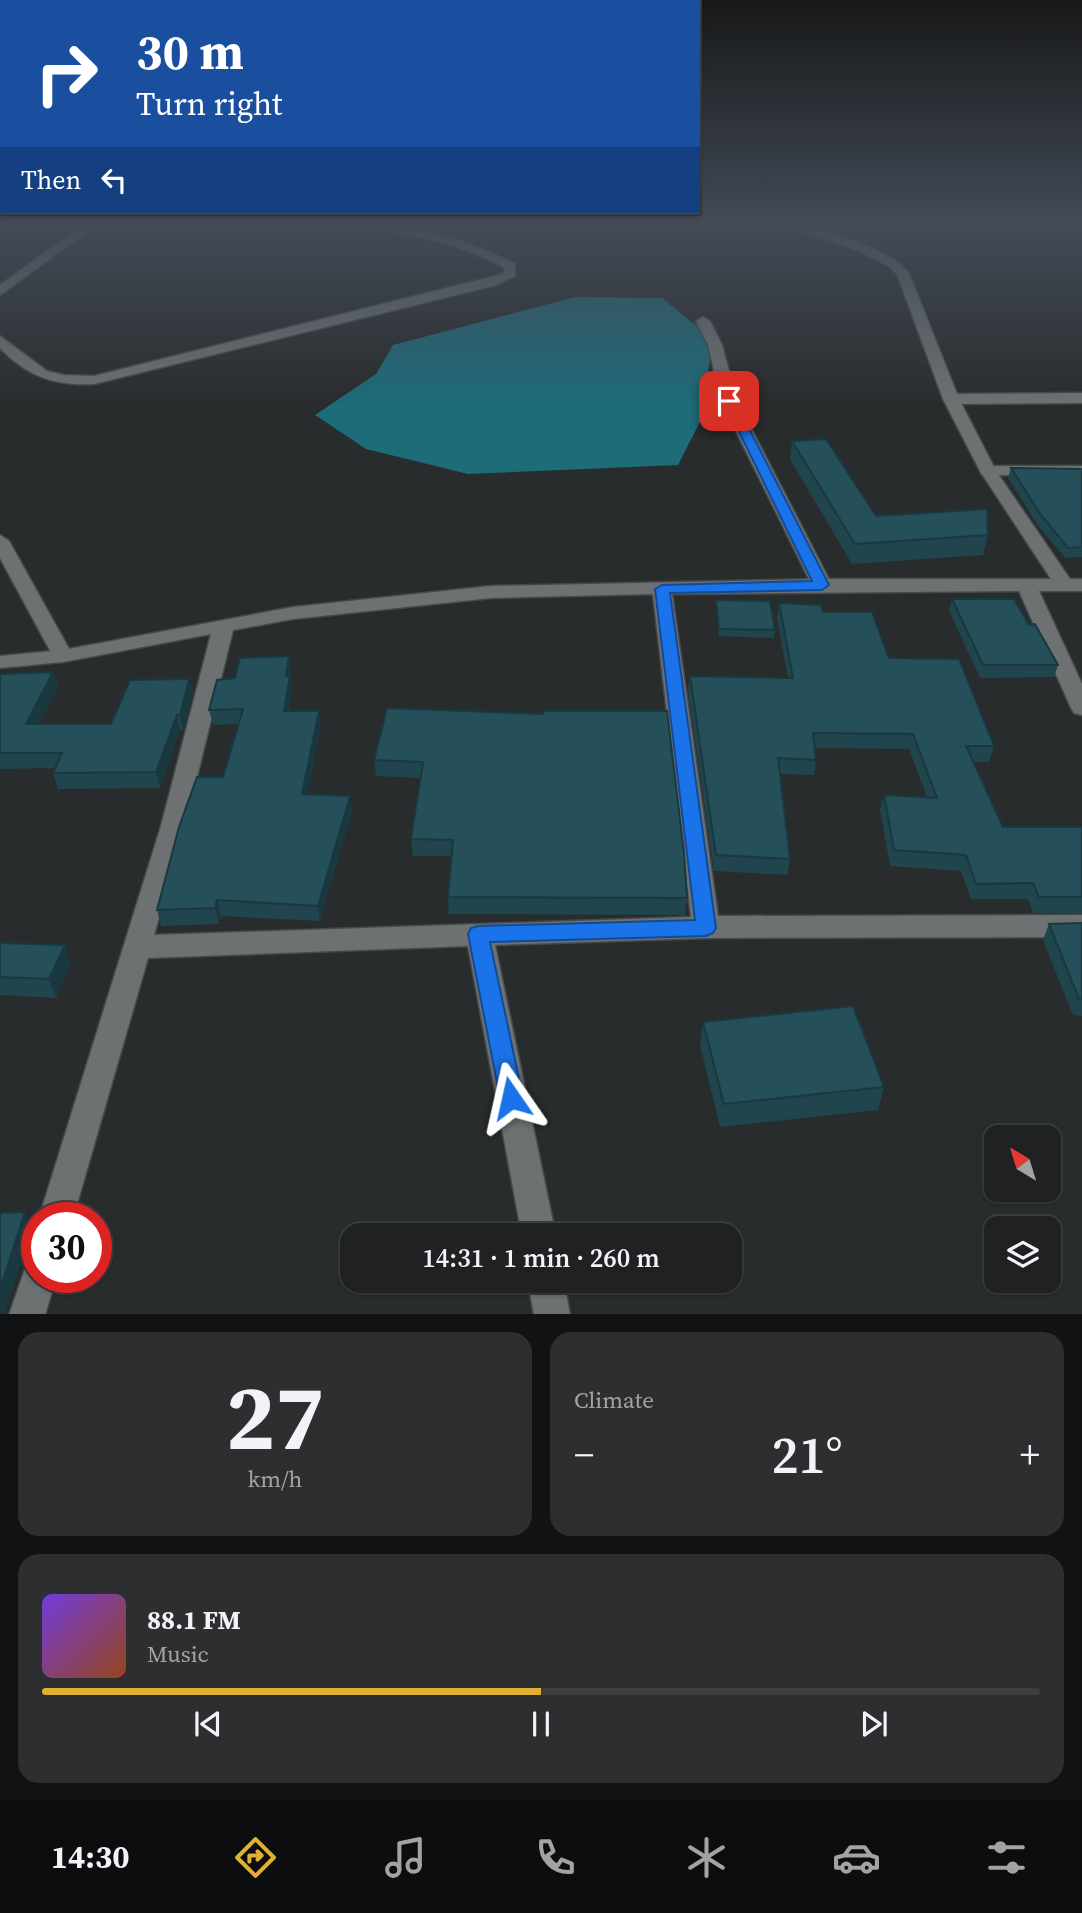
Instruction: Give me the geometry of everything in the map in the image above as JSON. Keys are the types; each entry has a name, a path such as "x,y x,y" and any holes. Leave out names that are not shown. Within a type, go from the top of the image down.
{"street":[{"path":"0,340 45,378 66,382 94,380 484,284"},
{"path":"907,284 951,400 988,471 1073,585"},
{"path":"703,321 715,345 729,401 822,585"},
{"path":"951,400 1082,398"},
{"path":"988,471 1082,471"},
{"path":"0,541 62,656"},
{"path":"0,662 62,656 293,613 491,592 822,585 1073,585"},
{"path":"1027,586 1082,708"},
{"path":"662,589 706,928"},
{"path":"61,1202 173,826 224,624"},
{"path":"137,947 706,928 1082,926"},
{"path":"478,934 536,1223"},
{"path":"27,1314 33,1293"},
{"path":"548,1293 552,1314"}],"water":[{"path":"575,297 662,298 713,339 701,420 678,465 468,474 366,449 315,415 376,374 393,345"}],"building":[{"path":"826,439 876,516 987,509 988,535 855,544 792,441"},
{"path":"1011,468 1082,469 1082,547 1068,548 1041,515"},
{"path":"952,599 1014,599 1029,625 1035,624 1058,665 983,665"},
{"path":"716,600 770,601 775,630 719,629"},
{"path":"779,603 821,605 823,612 872,612 889,658 959,659 994,746 966,746 1003,827 1082,827 1082,897 1039,897 1033,883 976,884 966,855 894,850 884,795 937,798 913,734 813,733 816,760 778,758 790,859 716,855 690,676 793,678"},
{"path":"289,656 286,676 290,676 284,711 319,711 302,794 350,796 318,906 217,900 215,908 157,910 179,827 197,777 223,777 243,709 209,710 217,680 235,678 240,658"},
{"path":"53,672 26,724 111,724 130,680 189,679 180,715 177,715 156,772 53,773 62,753 0,753 0,674"},
{"path":"387,708 543,714 543,711 667,711 687,898 448,897 453,840 411,839 423,762 374,760"},
{"path":"1082,923 1082,999 1079,999 1049,924"},
{"path":"0,943 65,945 49,979 0,977"},
{"path":"853,1006 884,1087 724,1104 703,1022"},
{"path":"21,1212 21,1224 0,1289 0,1213"}],"route":[{"path":"511,1098 478,934 706,928 662,589 822,585 729,401"}]}
